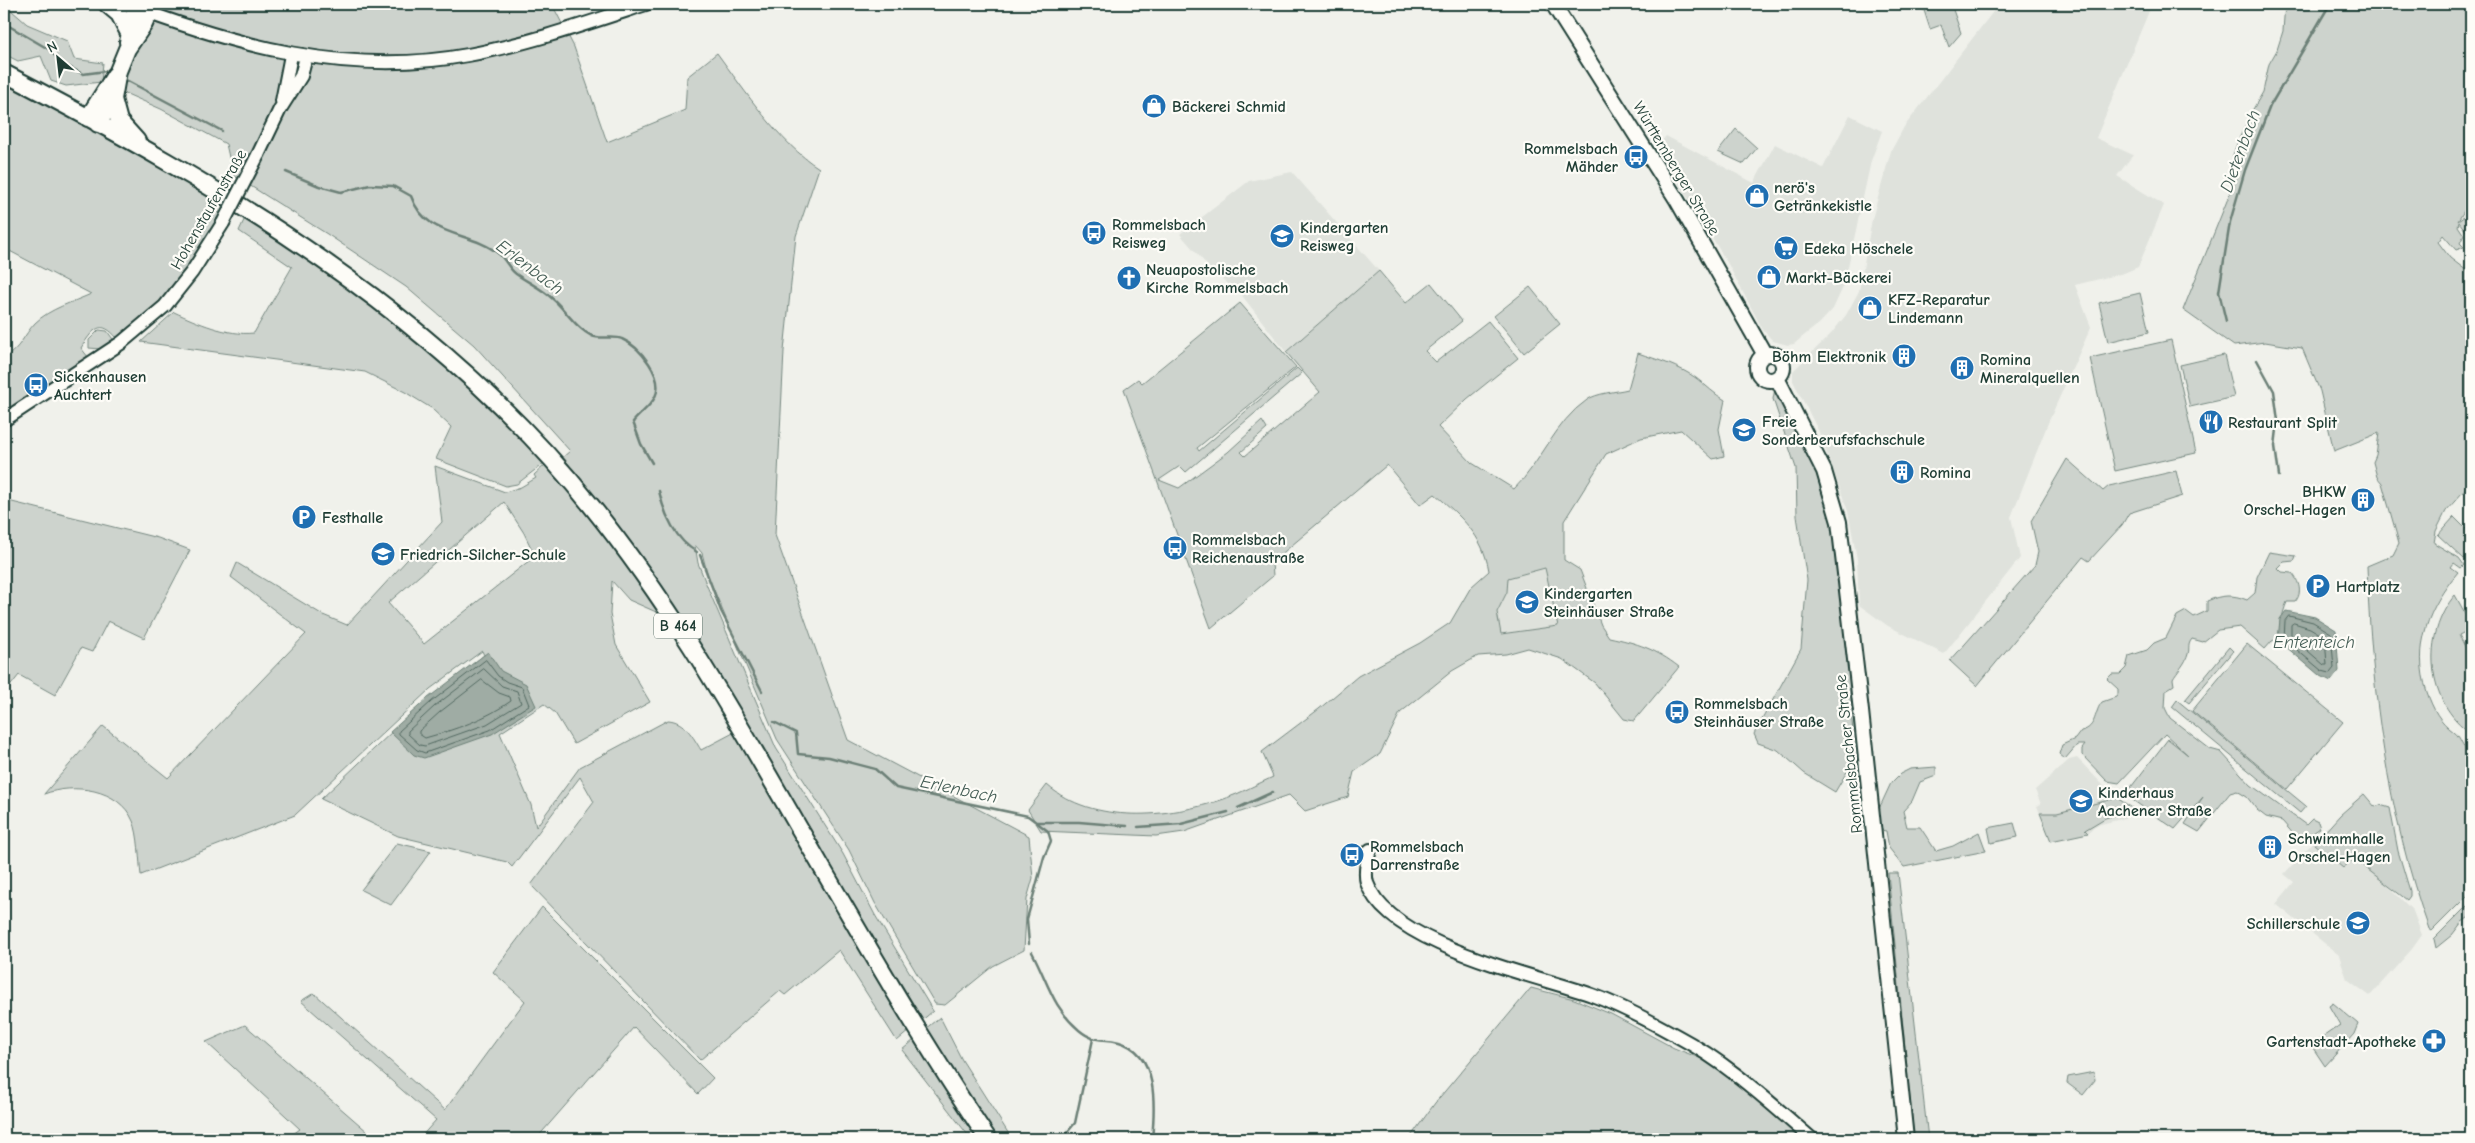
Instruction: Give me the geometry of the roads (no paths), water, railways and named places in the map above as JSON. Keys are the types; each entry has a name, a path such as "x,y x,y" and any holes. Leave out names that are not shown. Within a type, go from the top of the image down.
{"main road":[{"path":"107,4 119,14 128,41"},
{"name":"Württemberger Straße","path":"1553,4 1677,200 1765,355 1773,354 1782,361 1783,369 1777,378"},
{"path":"93,121 108,96 128,41 144,24 136,8"},
{"name":"B 464","path":"4,73 152,154 287,236 391,309 455,362 500,405 591,505 655,592 706,670 941,1069 988,1139"},
{"path":"108,96 120,121 152,154"},
{"name":"Rommelsbacher Straße","path":"1777,378 1820,462 1839,522 1859,691 1906,1139"}],"street":[{"path":"136,8 227,38 291,55 358,63 409,62 467,55 518,43 646,4"},
{"name":"Hohenstaufenstraße","path":"280,109 291,55"},
{"name":"Hohenstaufenstraße","path":"4,420 121,343 165,306 192,272 222,223 280,109 302,76 306,57"},
{"path":"1370,850 1366,872 1371,890 1388,910 1414,931 1454,950 1594,996 1662,1028 1699,1048 1731,1069 1812,1139"}],"water":[{"name":"Ententeich","path":"2286,611 2315,617 2336,630 2339,671 2331,681 2319,675 2278,640 2280,619"},
{"path":"488,652 501,671 526,684 536,706 492,734 424,758 414,755 390,732 428,698"}],"waterway":[{"name":"Dietenbach","path":"2226,321 2219,292 2230,222 2245,170 2270,106 2330,4"},
{"name":"Erlenbach","path":"4,20 9,26 50,50 61,63 83,74 106,71"},
{"name":"Erlenbach","path":"126,80 222,131"},
{"name":"Erlenbach","path":"286,172 319,186 341,192 370,185 393,186 411,196 418,210 427,220 438,227 488,246 499,254 514,272 550,296 587,333 596,337 619,338 629,343 649,364 657,381 655,397 633,422 641,444 652,463"},
{"path":"2257,360 2274,391 2278,421 2275,446 2279,476"},
{"name":"Erlenbach","path":"659,491 664,509 672,526 683,541 697,552"},
{"name":"Erlenbach","path":"700,555 721,611 762,691"},
{"name":"Erlenbach","path":"774,722 796,733 798,754 829,757 875,769 896,788 1028,816 1048,831 1051,841 1044,857 1027,919 1029,944"},
{"path":"1238,808 1273,792"},
{"path":"1138,827 1181,824 1228,812"},
{"path":"1036,822 1079,822 1127,826"},
{"name":"Erlenbach","path":"1032,952 1056,1003 1079,1030 1090,1037 1119,1042 1132,1048 1141,1057 1148,1069 1152,1083 1154,1112 1152,1139"},
{"path":"1065,1135 1075,1123 1093,1039"}],"place":[{"name":"Bäckerei Schmid","path":"1154,106"},
{"name":"Rommelsbach Mähder","path":"1636,157"},
{"name":"nerö's Getränkekistle","path":"1757,196"},
{"name":"Rommelsbach Reisweg","path":"1094,233"},
{"name":"Kindergarten Reisweg","path":"1282,236"},
{"name":"Edeka Höschele","path":"1786,248"},
{"name":"Markt-Bäckerei","path":"1769,277"},
{"name":"Neuapostolische Kirche Rommelsbach","path":"1129,278"},
{"name":"KFZ-Reparatur Lindemann","path":"1870,308"},
{"name":"Böhm Elektronik","path":"1904,356"},
{"name":"Romina Mineralquellen","path":"1962,368"},
{"name":"Sickenhausen Auchtert","path":"36,385"},
{"name":"Restaurant Split","path":"2211,422"},
{"name":"Freie Sonderberufsfachschule","path":"1744,430"},
{"name":"Romina","path":"1902,472"},
{"name":"BHKW Orschel-Hagen","path":"2363,500"},
{"name":"Festhalle","path":"304,517"},
{"name":"Rommelsbach Reichenaustraße","path":"1175,548"},
{"name":"Friedrich-Silcher-Schule","path":"383,554"},
{"name":"Hartplatz","path":"2318,586"},
{"name":"Kindergarten Steinhäuser Straße","path":"1527,602"},
{"name":"Rommelsbach Steinhäuser Straße","path":"1677,712"},
{"name":"Kinderhaus Aachener Straße","path":"2081,801"},
{"name":"Schwimmhalle Orschel-Hagen","path":"2270,847"},
{"name":"Rommelsbach Darrenstraße","path":"1352,855"},
{"name":"Schillerschule","path":"2358,923"},
{"name":"Gartenstadt-Apotheke","path":"2434,1041"}]}
